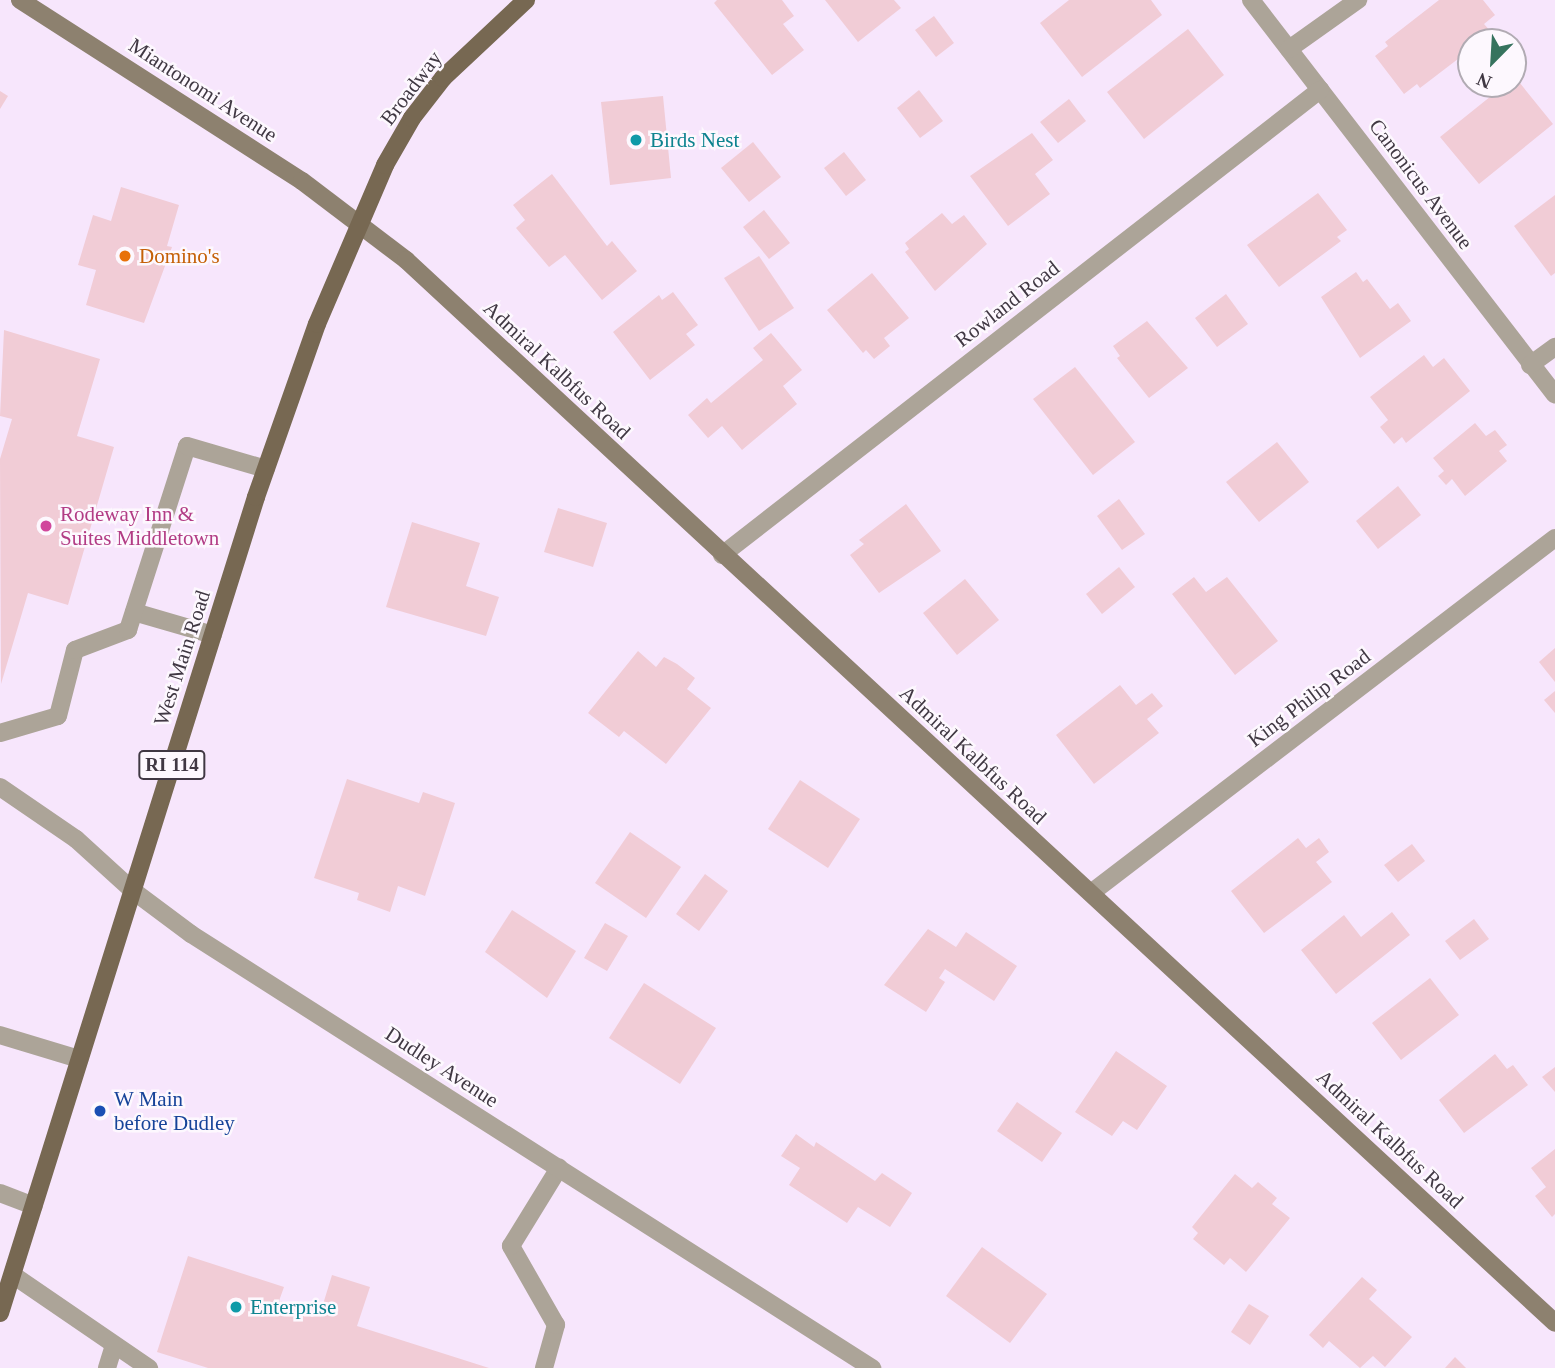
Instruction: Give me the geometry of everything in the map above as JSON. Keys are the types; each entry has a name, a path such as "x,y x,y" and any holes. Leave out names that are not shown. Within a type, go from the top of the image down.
{"main road":[{"name":"Miantonomi Avenue","path":"20,0 302,181 359,223"},
{"name":"Broadway","path":"359,223 412,118 443,78 526,0"},
{"name":"West Main Road","path":"0,1313 265,469 298,371 359,223"},
{"name":"Admiral Kalbfus Road","path":"359,223 406,260 722,555 1555,1322"}],"street":[{"name":"Canonicus Avenue","path":"1251,0 1555,395"},
{"path":"1289,49 1358,0"},
{"name":"Rowland Road","path":"722,555 1320,90"},
{"path":"1530,365 1555,347"},
{"path":"0,733 58,716 75,650 128,630 187,446 265,469"},
{"name":"King Philip Road","path":"1091,893 1555,538"},
{"path":"134,612 213,635"},
{"name":"Dudley Avenue","path":"0,787 76,838 132,890 191,934 872,1368"},
{"path":"0,1035 79,1059"},
{"path":"544,1368 556,1325 511,1245 559,1168"},
{"path":"0,1193 34,1206"},
{"path":"13,1275 149,1368"},
{"path":"107,1368 114,1345"}],"building":[{"path":"717,0 782,0 794,16 783,24 804,50 772,75 714,3"},
{"path":"825,0 894,0 901,8 858,42"},
{"path":"1069,0 1151,0 1162,15 1082,77 1040,23"},
{"path":"1439,0 1483,0 1495,15 1484,24 1488,28 1457,28 1457,60 1420,88 1417,84 1404,94 1375,56 1388,46 1385,42"},
{"path":"934,16 954,43 936,57 915,30"},
{"path":"1188,29 1224,75 1144,139 1107,92"},
{"path":"919,90 943,121 920,138 897,108"},
{"path":"0,91 8,96 0,109"},
{"path":"1527,92 1553,124 1479,184 1440,137 1489,98 1527,98"},
{"name":"Birds Nest","path":"663,96 671,178 610,185 601,102"},
{"path":"1069,99 1086,121 1058,143 1040,122"},
{"path":"1032,133 1053,160 1035,174 1050,194 1008,226 970,176"},
{"path":"753,142 781,177 749,202 721,168"},
{"path":"844,152 866,180 846,196 824,168"},
{"path":"552,174 607,246 612,241 637,271 602,300 565,255 549,267 516,228 525,220 513,205"},
{"name":"Domino's","path":"121,187 179,205 167,246 172,247 144,323 86,305 96,270 78,265 93,215 111,221"},
{"path":"1318,193 1347,230 1337,237 1341,241 1279,287 1247,245"},
{"path":"1555,195 1555,273 1551,276 1514,226"},
{"path":"764,210 790,243 769,259 743,227"},
{"path":"942,213 952,224 964,215 987,244 935,291 905,252 909,249 905,243"},
{"path":"759,256 794,308 759,331 724,278"},
{"path":"1356,272 1363,282 1367,279 1390,309 1398,303 1411,321 1360,358 1321,297"},
{"path":"872,273 909,318 884,338 890,346 874,359 866,350 863,353 827,310"},
{"path":"673,292 698,325 686,334 695,345 650,380 613,332 659,295 662,300"},
{"path":"1226,294 1248,324 1217,347 1195,318"},
{"path":"1147,321 1188,368 1149,398 1117,358 1120,356 1113,346"},
{"name":"Rodeway Inn & Suites Middletown","path":"4,330 100,359 77,436 114,447 68,605 28,593 1,684 0,459 12,419 0,416"},
{"path":"771,333 802,370 783,386 797,404 742,450 722,426 708,438 688,415 707,398 711,403 763,360 753,348"},
{"path":"1424,355 1433,367 1444,358 1470,391 1406,443 1402,437 1394,444 1380,427 1388,420 1370,397"},
{"path":"1075,367 1135,442 1093,475 1033,399"},
{"path":"1475,423 1486,436 1495,430 1507,445 1499,451 1507,461 1465,496 1452,479 1446,485 1438,476 1444,471 1433,458"},
{"path":"1277,442 1309,482 1259,522 1226,482"},
{"path":"1398,486 1421,515 1378,549 1356,521"},
{"path":"1119,499 1145,534 1122,550 1097,516"},
{"path":"906,504 941,551 879,593 850,555 864,544 859,540"},
{"path":"558,508 607,523 593,567 544,552"},
{"path":"412,522 480,543 466,586 499,597 486,636 386,607"},
{"path":"1119,567 1135,587 1102,614 1086,594"},
{"path":"1194,577 1206,592 1227,577 1278,641 1235,675 1172,594"},
{"path":"965,579 999,620 957,655 923,613"},
{"path":"1555,648 1555,682 1539,662"},
{"path":"638,651 656,667 664,657 695,678 687,689 711,708 666,764 624,731 619,737 588,713"},
{"path":"1120,685 1136,705 1152,693 1163,706 1147,719 1159,733 1094,784 1056,735"},
{"path":"1555,691 1555,713 1544,700"},
{"path":"347,779 419,803 423,792 455,803 425,896 398,886 390,912 357,900 359,893 314,878"},
{"path":"800,780 860,819 828,868 768,829"},
{"path":"630,832 681,867 646,918 595,883"},
{"path":"1298,838 1306,848 1319,838 1329,852 1316,862 1332,882 1264,933 1231,891"},
{"path":"1412,844 1425,861 1398,882 1384,865"},
{"path":"705,874 728,891 699,931 676,914"},
{"path":"512,910 576,951 547,998 485,952"},
{"path":"1392,912 1410,935 1336,994 1301,950 1344,915 1361,937"},
{"path":"1474,919 1489,939 1460,960 1445,941"},
{"path":"605,923 628,936 607,971 584,958"},
{"path":"928,929 956,947 966,932 1017,966 994,1001 945,969 939,978 945,982 926,1012 884,985"},
{"path":"1430,978 1459,1015 1401,1060 1372,1023"},
{"path":"644,983 716,1028 680,1084 609,1038"},
{"path":"1116,1051 1167,1086 1137,1130 1123,1121 1112,1136 1075,1112"},
{"path":"1495,1054 1507,1069 1513,1065 1528,1085 1464,1133 1439,1100"},
{"path":"1555,1067 1555,1092 1542,1077"},
{"path":"1017,1102 1062,1133 1042,1162 997,1131"},
{"path":"796,1134 814,1147 816,1142 875,1181 882,1173 912,1193 890,1227 858,1207 847,1223 789,1185 800,1168 781,1156"},
{"path":"1555,1149 1555,1214 1552,1217 1535,1196 1546,1187 1531,1168"},
{"path":"1235,1174 1252,1188 1258,1182 1277,1198 1272,1204 1290,1218 1246,1272 1230,1258 1224,1265 1193,1239 1198,1233 1192,1227"},
{"path":"982,1247 1047,1294 1010,1343 946,1296"},
{"name":"Enterprise","path":"188,1256 284,1287 279,1301 320,1314 332,1275 370,1287 357,1326 489,1368 208,1368 157,1352"},
{"path":"1362,1277 1377,1290 1369,1299 1412,1337 1385,1367 1373,1356 1360,1368 1329,1341 1323,1348 1309,1335"},
{"path":"1249,1304 1269,1316 1250,1345 1231,1332"},
{"path":"1455,1357 1466,1368 1445,1368"}],"place":[{"name":"Birds Nest","path":"636,140"},
{"name":"Domino's","path":"125,256"},
{"name":"Rodeway Inn & Suites Middletown","path":"46,526"},
{"name":"W Main before Dudley","path":"100,1111"},
{"name":"Enterprise","path":"236,1307"}]}
